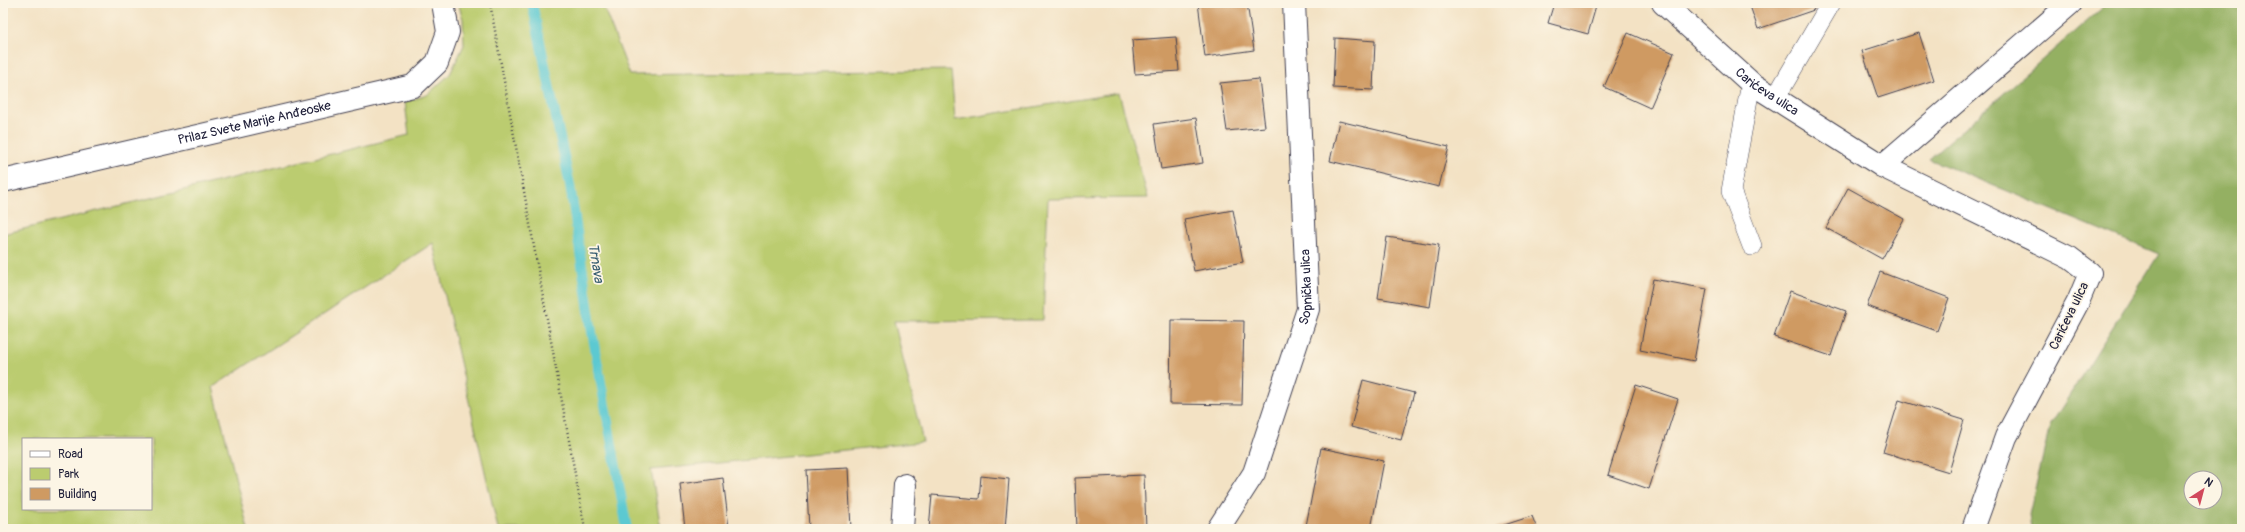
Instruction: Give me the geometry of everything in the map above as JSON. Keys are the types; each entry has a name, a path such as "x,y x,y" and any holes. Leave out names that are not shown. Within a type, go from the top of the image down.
{"street":[{"name":"Prilaz Svete Marije Anđeoske","path":"3,181 413,86 437,63 448,32 443,3"},
{"name":"Sopnička ulica","path":"1218,529 1254,473 1308,309 1294,3"},
{"name":"Carićeva ulica","path":"1663,3 1752,83 1882,166 2070,258 2090,273 2078,302 2006,437 1973,529"},
{"path":"1882,166 2071,3"},
{"path":"902,529 905,485"}],"lane":[{"path":"1776,97 1831,3"},
{"path":"1752,83 1731,191 1752,246"}],"path":[{"path":"490,3 585,529"}],"green space":[{"path":"458,3 602,3 630,75 951,70 955,120 1119,93 1148,198 1048,199 1043,320 894,321 923,442 651,470 661,529 498,529 433,243 213,387 248,529 3,529 3,234 409,135 405,102 427,95 450,74 464,45 463,19"},
{"path":"2107,3 2242,3 2242,529 2031,529 2029,515 2050,426 2159,254 1929,159"}],"building":[{"path":"1198,3 1247,3 1254,50 1205,57"},
{"path":"1554,3 1597,3 1588,34 1548,23"},
{"path":"1749,3 1812,3 1814,10 1758,29"},
{"path":"1628,33 1674,53 1650,108 1604,87"},
{"path":"1919,33 1934,80 1878,98 1862,51"},
{"path":"1176,37 1179,71 1135,74 1132,40"},
{"path":"1335,38 1375,41 1373,90 1333,88"},
{"path":"1259,79 1265,127 1227,131 1220,83"},
{"path":"1196,118 1203,163 1161,169 1154,124"},
{"path":"1339,121 1449,147 1439,187 1330,161"},
{"path":"1848,188 1904,219 1882,259 1826,228"},
{"path":"1233,210 1243,262 1194,271 1184,219"},
{"path":"1387,237 1439,245 1430,307 1378,298"},
{"path":"1880,272 1949,298 1937,331 1867,306"},
{"path":"1653,279 1707,289 1694,361 1640,350"},
{"path":"1790,291 1846,311 1831,356 1774,337"},
{"path":"1171,320 1244,321 1242,405 1170,404"},
{"path":"1363,380 1414,393 1401,440 1351,427"},
{"path":"1636,385 1678,399 1649,489 1608,475"},
{"path":"1899,400 1964,420 1949,472 1883,452"},
{"path":"1321,448 1384,461 1371,529 1324,529 1306,526"},
{"path":"848,468 851,529 809,529 806,470"},
{"path":"1144,475 1146,529 1077,529 1075,478"},
{"path":"981,476 1009,479 1005,529 929,529 932,495 979,499"},
{"path":"723,478 729,528 685,529 680,484"},
{"path":"1532,516 1537,529 1492,529"}],"waterway":[{"name":"Trnava","path":"532,3 570,185 592,332 627,529"}]}
